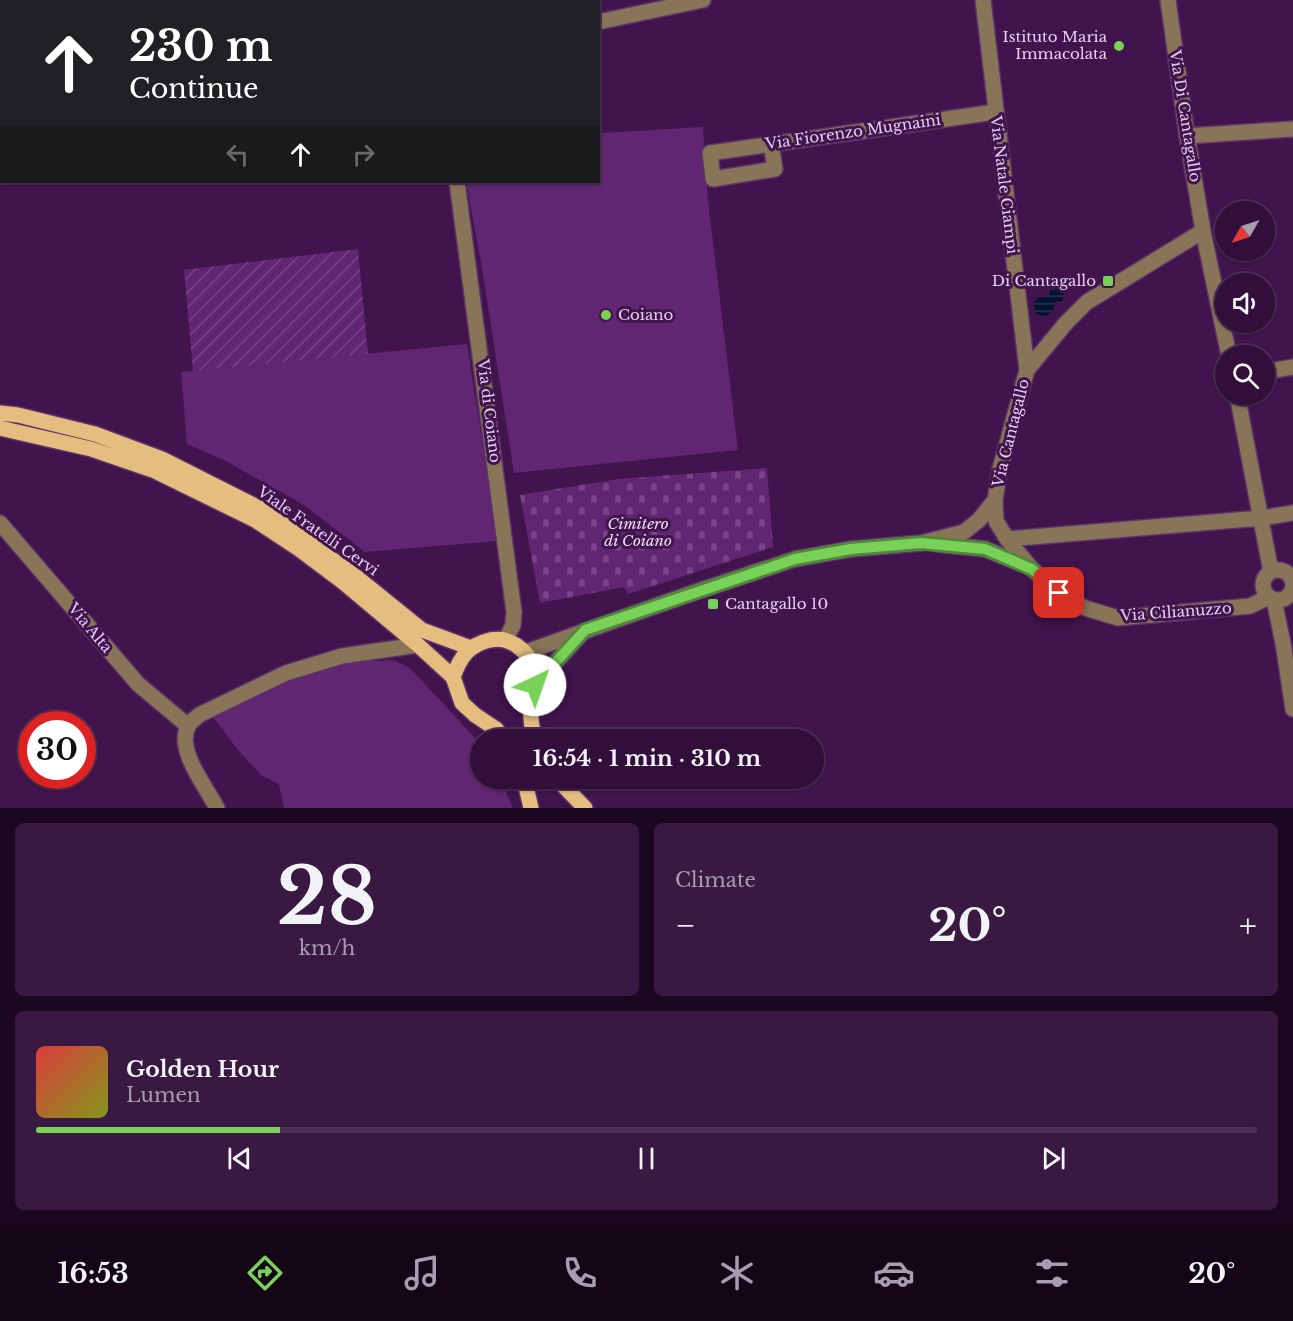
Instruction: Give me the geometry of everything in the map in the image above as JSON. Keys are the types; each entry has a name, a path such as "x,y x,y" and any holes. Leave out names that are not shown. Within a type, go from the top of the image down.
{"main road":[{"name":"Viale Fratelli Cervi","path":"0,413 18,415 95,434 162,459 263,510 354,574 422,630 471,648"},
{"name":"Viale Fratelli Cervi","path":"0,428 91,449 155,471 255,520 343,582 418,645 453,677 462,703 496,729"},
{"path":"453,677 459,659 471,648 489,640 506,639 526,652 533,667 535,685 531,708 534,729"},
{"path":"527,789 531,808"},
{"path":"567,789 585,808"}],"street":[{"path":"600,22 703,0"},
{"name":"Via Natale Ciampi","path":"983,0 1027,370"},
{"name":"Via Di Cantagallo","path":"1168,0 1203,231 1227,345"},
{"name":"Via Fiorenzo Mugnaini","path":"771,144 775,169 713,179 710,153 771,144 995,112"},
{"path":"1187,136 1293,129"},
{"name":"Via di Coiano","path":"457,183 514,612 513,625 506,639"},
{"name":"Via Cantagallo","path":"526,652 795,559 851,549 921,543 963,532 979,520 995,500 1000,469 1027,370 1066,323 1087,302 1203,231"},
{"path":"1275,370 1293,367"},
{"path":"1239,405 1271,572 1263,584 1265,593 1272,598 1280,626 1293,710"},
{"name":"Via Cilianuzzo","path":"995,500 996,521 1007,539 1032,569 1059,593 1085,608 1118,618 1250,606 1272,598 1283,599 1292,587 1284,572 1271,572"},
{"path":"1007,539 1262,518 1293,513"},
{"name":"Via Alta","path":"0,523 138,684 188,726"},
{"path":"921,543 985,549 1032,569"},
{"path":"1250,606 1273,619 1280,626"},
{"name":"Via Cantagallo","path":"535,685 585,630"},
{"path":"217,808 187,754 188,726 199,715 286,673 342,656 418,645"}],"green space":[{"name":"Coiano","path":"703,127 708,200 738,450 514,473 466,183 600,183 600,133"},
{"path":"358,249 368,354 193,371 184,270"},
{"path":"467,344 498,541 365,552 304,505 226,461 187,444 181,372"},
{"name":"Cimitero di Coiano","path":"767,468 773,547 628,594 624,587 540,603 520,495 618,479"},
{"path":"374,657 375,661 393,660 410,668 470,732 470,789 504,789 513,808 284,808 279,784 261,775 238,750 213,717 214,712 292,678 352,660"}],"water":[{"path":"1057,288 1064,293 1062,301 1054,302 1054,309 1047,316 1038,315 1035,312 1034,302 1040,297 1049,296 1050,291"}],"place":[{"name":"Istituto Maria Immacolata","path":"1119,46"},
{"name":"Di Cantagallo","path":"1108,281"},
{"name":"Coiano","path":"606,315"},
{"name":"Cantagallo 10","path":"713,604"}],"route":[{"path":"535,685 585,630 795,559 851,549 921,543 985,549 1032,569 1059,593"}]}
